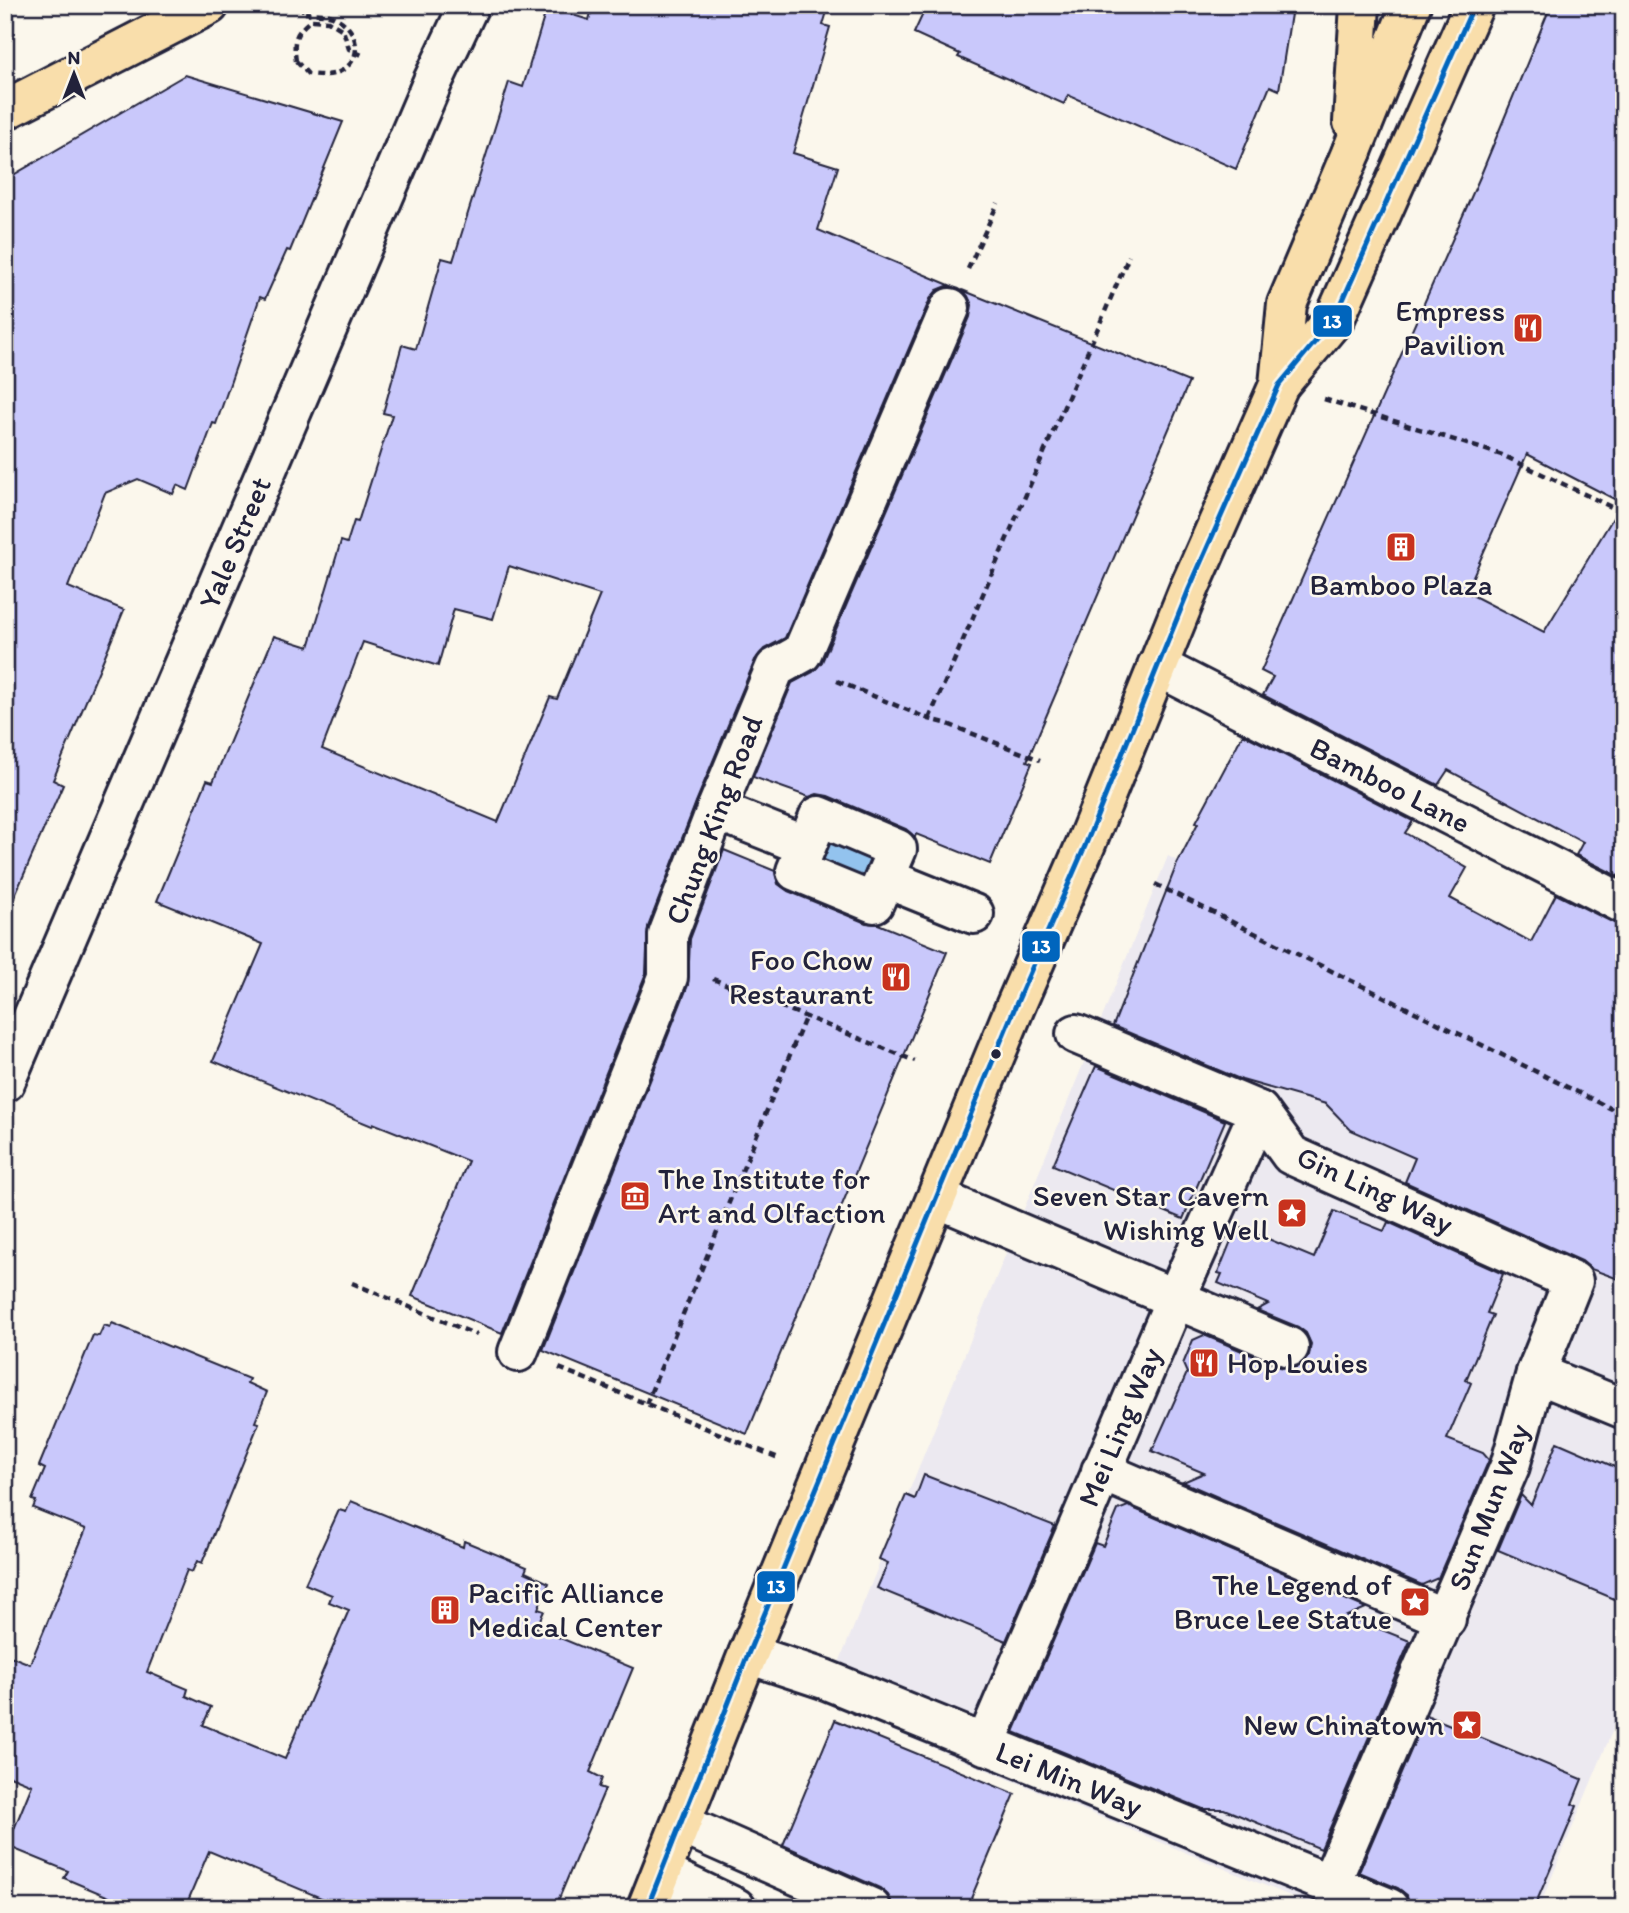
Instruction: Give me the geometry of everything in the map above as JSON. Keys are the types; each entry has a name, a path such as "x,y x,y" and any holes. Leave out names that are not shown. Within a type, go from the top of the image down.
{"main road":[{"path":"5,110 209,5"},
{"path":"1352,151 1360,5"},
{"path":"1279,385 1287,304 1412,5"},
{"path":"647,1908 748,1654 1015,1007 1085,846 1157,666 1279,385 1335,318 1474,5"}],"street":[{"name":"Yale Street","path":"5,1083 433,80 469,5"},
{"name":"Chung King Road","path":"518,1352 668,976 668,935 716,810 775,668 802,653 950,309"},
{"name":"Bamboo Lane","path":"1157,666 1624,904"},
{"path":"716,810 806,846 819,816 897,849 884,878 974,914"},
{"path":"1076,1034 1259,1111"},
{"name":"Gin Ling Way","path":"1259,1111 1291,1155 1573,1281"},
{"name":"Mei Ling Way","path":"985,1745 1101,1471 1259,1111"},
{"path":"937,1198 1289,1347"},
{"name":"Sun Mun Way","path":"1330,1884 1510,1466 1536,1373 1573,1281"},
{"path":"1536,1373 1624,1409"},
{"path":"1101,1471 1446,1619"},
{"name":"Lei Min Way","path":"748,1654 824,1679 1389,1908"},
{"path":"681,1824 871,1908"},
{"path":"662,1872 736,1908"}],"path":[{"path":"300,5 305,13 331,15 345,23 357,44 355,58 342,71 328,76 308,74 296,61 293,41 300,29 311,20 328,21 343,30 349,49 364,56"},
{"path":"950,309 998,203"},
{"path":"929,719 1129,256"},
{"path":"1279,385 1502,455 1624,513"},
{"path":"788,661 929,719 946,723 1040,760"},
{"path":"1155,884 1612,1109"},
{"path":"670,961 915,1061"},
{"path":"646,1404 805,1018"},
{"path":"352,1283 822,1476"}],"shaded area":[{"path":"1168,856 1624,1095 1624,1703 1539,1908 1319,1908 823,1702"}],"water":[{"path":"832,834 880,854 865,889 816,870"}],"building":[{"path":"593,5 829,5 823,25 830,27 793,153 838,167 818,230 954,287 947,286 937,290 930,299 785,638 764,649 755,660 648,927 646,973 502,1333 412,1296 468,1161 373,1123 372,1126 213,1061 263,944 157,901 207,780 213,782 274,636 309,647 341,541 347,543 354,521 358,522 392,415 383,413 402,345 416,349 442,258 453,261 509,82 523,87 547,7 589,20","holes":["509,566 600,595 557,699 550,697 498,822 322,749 363,642 438,666 454,609 493,619"]},
{"path":"927,5 1270,5 1291,14 1279,90 1270,86 1236,169 1068,95 1064,104 958,57 960,54 914,33"},
{"name":"Bamboo Plaza","path":"1551,5 1624,5 1624,879 1576,855 1583,842 1448,770 1438,785 1263,695 1273,677 1261,671 1480,177","holes":["1527,454 1622,503 1544,632 1466,592"]},
{"path":"185,75 343,122 290,251 287,250 265,299 260,297 216,424 213,423 188,490 177,485 173,494 138,479 105,493 68,587 124,610 53,780 63,785 5,918 5,193 10,177"},
{"path":"962,290 1189,382 1027,761 1032,763 990,864 916,834 915,837 906,829 828,796 817,794 809,797 753,777 792,683 813,672 822,662 970,317 972,305"},
{"path":"1243,734 1413,821 1405,833 1467,868 1450,898 1531,942 1556,894 1624,926 1624,1281 1591,1269 1582,1261 1405,1182 1415,1158 1351,1130 1326,1104 1242,1080 1113,1026 1177,864"},
{"path":"724,850 775,871 778,884 788,891 947,952 747,1434 543,1350 688,985 690,939"},
{"path":"1096,1066 1225,1121 1183,1219 1053,1165"},
{"path":"1334,1211 1384,1231 1388,1222 1503,1274 1487,1313 1493,1315 1466,1380 1471,1383 1447,1439 1483,1453 1489,1460 1438,1578 1422,1585 1183,1482 1204,1473 1152,1451 1187,1373 1183,1364 1193,1340 1204,1335 1280,1367 1291,1369 1302,1365 1309,1355 1311,1344 1306,1333 1257,1310 1268,1304 1218,1283 1222,1274 1218,1273 1237,1226 1314,1258"},
{"name":"Pacific Alliance Medical Center","path":"112,1323 249,1379 247,1383 267,1392 255,1422 259,1423 202,1563 197,1561 192,1572 187,1570 147,1672 188,1689 186,1696 211,1707 203,1725 285,1759 349,1610 329,1602 332,1595 305,1584 339,1510 346,1512 351,1501 463,1547 464,1541 527,1567 525,1572 549,1583 538,1609 544,1611 536,1628 633,1668 590,1772 602,1778 599,1787 605,1789 555,1908 345,1908 209,1851 185,1908 135,1908 64,1878 68,1871 7,1846 32,1785 5,1774 5,1654 30,1664 86,1529 33,1508 36,1501 32,1500 45,1469 39,1466 93,1335 99,1336 104,1325 110,1327"},
{"path":"1557,1442 1624,1471 1624,1603 1498,1550 1521,1495 1531,1505"},
{"path":"924,1475 1055,1526 1006,1641 877,1588 888,1563 879,1559 906,1495 915,1499"},
{"path":"1128,1506 1366,1608 1347,1616 1410,1641 1321,1849 1224,1809 1203,1809 1014,1732 1095,1543 1103,1546 1118,1510"},
{"path":"1426,1715 1582,1779 1572,1804 1577,1806 1534,1908 1410,1908 1407,1895 1398,1888 1359,1872"},
{"path":"835,1720 1015,1794 967,1908 903,1908 892,1903 880,1888 783,1845"}],"transit line":[{"name":"13","path":"647,1908 748,1654 1015,1007 1085,846 1189,589 1279,385 1335,318 1474,5"}],"place":[{"name":"Empress Pavilion","path":"1528,328"},
{"name":"Bamboo Plaza","path":"1401,547"},
{"name":"Foo Chow Restaurant","path":"896,977"},
{"name":"The Institute for Art and Olfaction","path":"635,1196"},
{"name":"Seven Star Cavern Wishing Well","path":"1292,1213"},
{"name":"Hop Louies","path":"1204,1363"},
{"name":"The Legend of Bruce Lee Statue","path":"1415,1602"},
{"name":"Pacific Alliance Medical Center","path":"445,1610"},
{"name":"New Chinatown","path":"1467,1725"}]}
